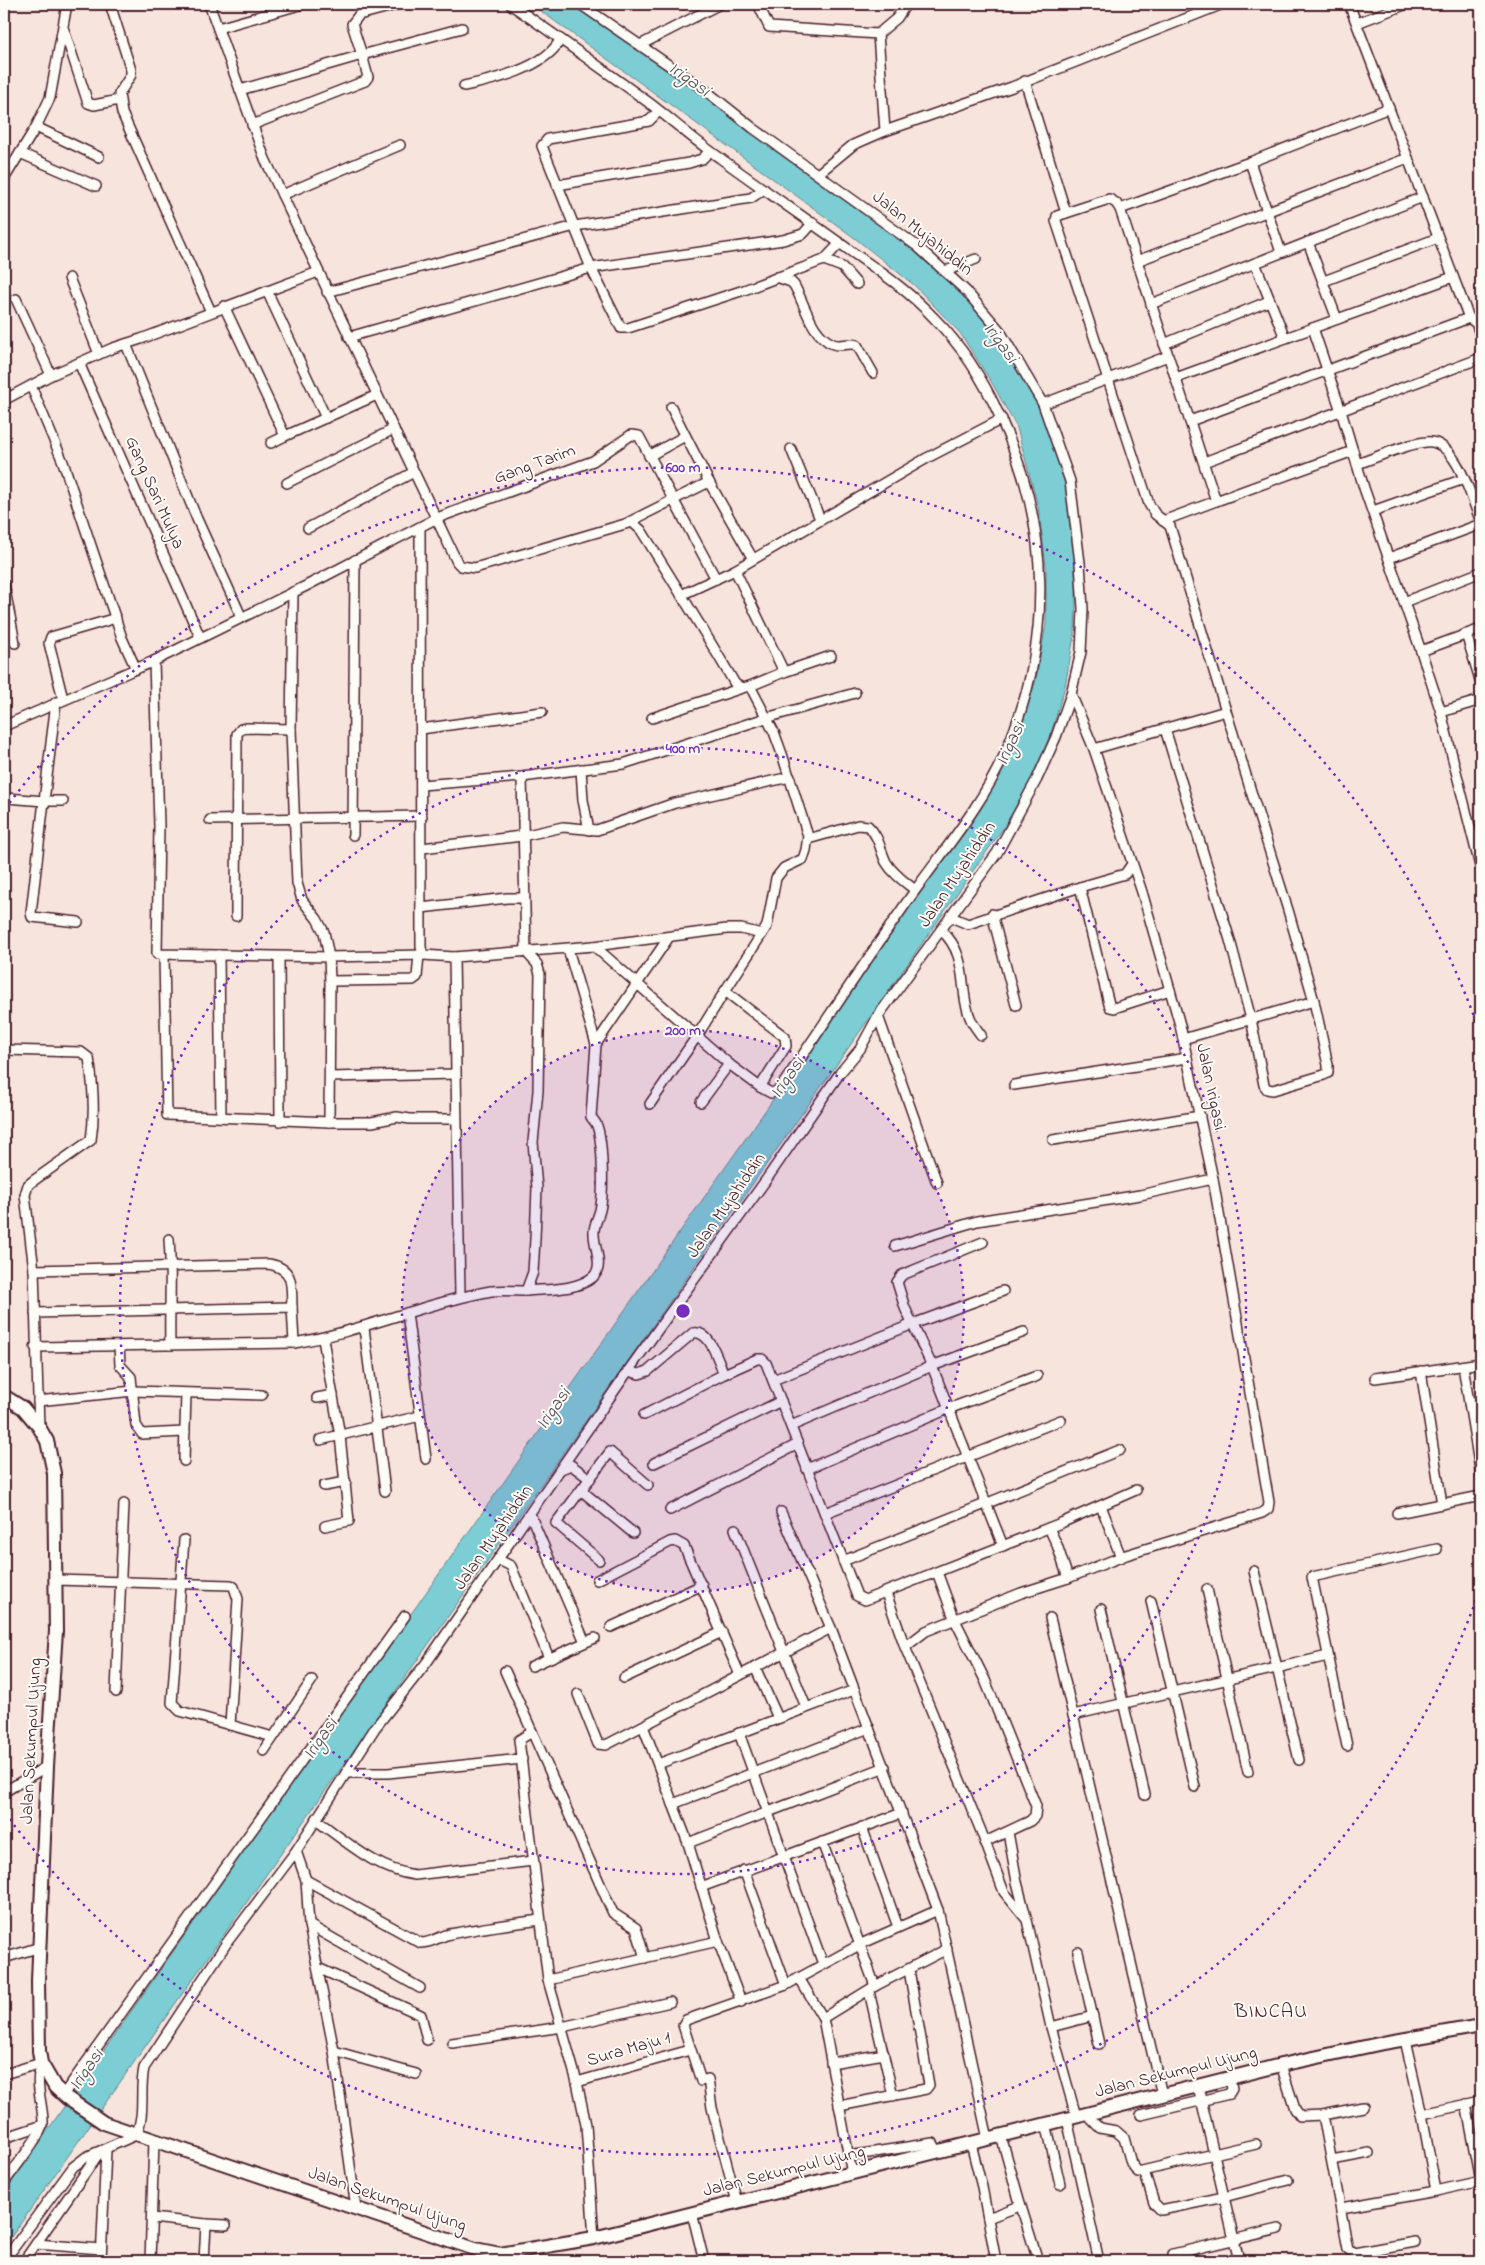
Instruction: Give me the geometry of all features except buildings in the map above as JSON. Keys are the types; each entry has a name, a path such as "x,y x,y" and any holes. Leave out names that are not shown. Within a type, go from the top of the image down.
{"main road":[{"name":"Jalan Sekumpul Ujung","path":"4,1396 23,1408 39,1427 47,1441 54,1473 56,1631 46,1766 38,2038 42,2064 52,2082 65,2097 104,2122 136,2135 492,2253 510,2253 594,2238 970,2144 1046,2123 1281,2066 1481,2026"}],"street":[{"path":"5,173 36,127 50,98 67,4"},
{"path":"110,4 131,70 131,75 118,94 125,122 211,312"},
{"path":"210,4 265,159 457,562 461,566 469,568 629,522 709,482"},
{"path":"218,28 302,4"},
{"path":"252,124 365,81 368,77 352,24 354,18 359,14 400,4"},
{"path":"510,4 659,110 710,151 890,279 935,318 978,374 1002,420 1020,462 1036,535 1040,571 1040,601 1035,651 1027,689 1017,721 991,780 966,822 916,890 779,1090 771,1093 729,1064 594,946"},
{"name":"Jalan Mujahiddin","path":"136,2135 142,2122 141,2082 144,2068 228,1941 296,1851 375,1728 427,1662 628,1371 766,1180 840,1073 860,1049 878,1016 997,853 1037,779 1072,694 1081,652 1083,609 1077,528 1070,481 1043,404 1000,331 946,271 899,232 583,4"},
{"path":"640,45 720,4"},
{"path":"758,4 769,26 878,34 896,18 906,4"},
{"path":"819,173 853,145 885,131 1025,81 1223,4"},
{"path":"1349,4 1469,318 1476,323 1481,336"},
{"path":"1357,23 1407,4"},
{"path":"64,27 88,103 94,105 118,100"},
{"path":"240,90 462,28"},
{"path":"878,34 885,131"},
{"path":"464,86 491,81 515,73 551,54 560,40"},
{"path":"1025,81 1066,213"},
{"path":"1120,209 1250,162 1389,108"},
{"path":"659,110 649,120 547,140 542,148 591,268 619,326 625,329 824,260 840,243"},
{"path":"36,127 100,157"},
{"path":"282,195 400,145"},
{"path":"557,185 689,163 702,159 710,151"},
{"path":"20,153 96,186"},
{"path":"1137,261 1408,158"},
{"path":"1250,162 1281,252"},
{"path":"327,292 575,226 751,198 764,189"},
{"path":"1151,304 1422,197"},
{"path":"1165,729 1230,940 1267,1089 1274,1090 1324,1075 1328,1072 1328,1066 1314,1000 1170,526 1155,514 1149,504 1056,221 1057,216 1109,199 1120,209 1216,501"},
{"path":"349,337 591,268 783,240 803,234 813,223"},
{"path":"1324,281 1438,238"},
{"path":"1308,242 1337,319"},
{"path":"946,271 976,259"},
{"path":"824,260 842,267 857,284"},
{"path":"1255,263 1285,338"},
{"path":"4,400 51,375 99,354 318,272"},
{"path":"777,277 794,285 812,322 823,337 834,344 857,345 873,373"},
{"path":"1176,378 1453,277"},
{"path":"69,278 99,354"},
{"path":"267,291 326,418"},
{"path":"16,299 51,375"},
{"path":"1164,344 1269,301"},
{"path":"224,306 285,436"},
{"path":"1190,421 1469,318"},
{"path":"1313,328 1441,712 1481,870"},
{"path":"126,344 197,519 241,616"},
{"path":"1043,404 1168,356"},
{"path":"1204,462 1481,358"},
{"name":"Gang Sari Mulya","path":"79,363 200,637"},
{"path":"31,386 73,490 116,618 136,669"},
{"path":"270,443 377,395"},
{"path":"671,407 709,482 753,560"},
{"path":"681,596 736,570 927,458 1002,420"},
{"path":"287,483 394,429"},
{"name":"Gang Tarim","path":"4,726 21,720 59,700 154,661 437,518 593,461 628,436 638,436 649,456"},
{"path":"685,436 649,456 716,579"},
{"path":"1357,464 1426,442 1439,445 1453,456 1481,523 1389,558"},
{"path":"791,449 820,520"},
{"path":"1163,521 1353,451"},
{"path":"308,528 414,472"},
{"path":"1373,511 1464,479"},
{"path":"629,522 636,524 641,530 735,684 746,687 766,718 790,777 808,839 803,860 784,868 776,878 767,926 697,1036 650,1104"},
{"path":"330,981 416,979 421,955 420,527"},
{"path":"353,835 355,560"},
{"path":"736,570 784,672"},
{"path":"1404,602 1481,572"},
{"path":"4,584 16,643"},
{"path":"293,592 291,729 298,890 302,900 321,925 329,957 329,1122"},
{"path":"78,922 34,918 31,913 44,801 59,700 49,643 51,637 116,618"},
{"path":"1422,651 1481,629"},
{"path":"1466,634 1481,683"},
{"path":"652,718 746,687 830,656"},
{"path":"154,661 159,826 157,954 329,957 421,955 454,957 568,949 727,929 741,929 762,934"},
{"path":"422,785 522,777 628,763 766,718 855,693"},
{"name":"Jalan Irigasi","path":"1072,694 1094,749 1132,864 1170,990 1188,1058 1214,1179 1269,1505 1262,1513 1121,1557"},
{"path":"1441,712 1481,700"},
{"path":"1094,749 1226,711"},
{"path":"421,728 542,712"},
{"path":"236,916 237,734 240,730 247,728 291,729"},
{"path":"581,769 583,800 589,830"},
{"path":"522,777 526,952 538,964 540,981 538,1091 533,1142 537,1188 535,1239 533,1272 526,1291"},
{"path":"422,848 522,836 563,828 597,830 675,803 790,777"},
{"path":"7,798 63,801"},
{"path":"210,820 422,816"},
{"path":"808,839 858,825 868,826 877,838 887,864 898,877 916,890"},
{"path":"951,917 968,924 992,914 1125,874 1132,864"},
{"path":"1080,887 1110,1007 1170,990"},
{"path":"421,908 499,898 524,898"},
{"path":"992,914 1016,1005"},
{"path":"941,930 955,946 964,976 970,1014 981,1035"},
{"path":"596,1044 670,937"},
{"path":"36,1347 294,1344 323,1339 364,1328 460,1297 493,1291 558,1289 579,1284 592,1278 598,1267 594,1233 600,1210 602,1191 600,1134 597,1124 590,1117 596,1044 568,949"},
{"path":"164,954 167,1115 329,1122 372,1122 396,1117 410,1119 456,1119"},
{"path":"219,955 222,1117"},
{"path":"279,956 280,1121"},
{"path":"454,957 460,1297"},
{"path":"724,991 786,1039 786,1046 760,1086"},
{"path":"1183,1039 1314,1000"},
{"path":"878,1016 937,1183"},
{"path":"4,1050 81,1052 88,1058 90,1067 91,1140 28,1185 25,1195 34,1270 39,1427"},
{"path":"1014,1085 1188,1058"},
{"path":"701,1102 729,1064"},
{"path":"330,1077 455,1074"},
{"path":"1053,1140 1200,1116"},
{"path":"895,1246 977,1221 1140,1195 1214,1179"},
{"path":"169,1239 171,1268 170,1345"},
{"path":"984,1242 899,1277 898,1289 932,1366 1003,1546"},
{"path":"34,1270 269,1264 281,1266 291,1280 294,1344"},
{"path":"773,1380 913,1324 1003,1291"},
{"path":"35,1313 292,1307"},
{"path":"407,1313 426,1459"},
{"path":"364,1328 385,1491"},
{"path":"628,1371 639,1374 648,1371 693,1333 699,1331 709,1341 724,1374"},
{"path":"791,1426 932,1366 1024,1332"},
{"path":"323,1339 340,1436 349,1521 325,1526"},
{"path":"119,1346 120,1365 131,1377 136,1425 139,1431 142,1434 185,1432"},
{"path":"644,1415 724,1374 757,1359 762,1359 766,1363 773,1380 843,1561 857,1596 860,1599 871,1599 1049,1528 1136,1490"},
{"path":"1374,1378 1481,1363"},
{"path":"1463,1366 1479,1449 1481,1476"},
{"path":"1421,1372 1442,1504"},
{"path":"808,1469 948,1409 1037,1376"},
{"path":"38,1401 133,1391 186,1394 262,1394"},
{"path":"184,1461 186,1394"},
{"path":"317,1398 333,1395"},
{"path":"1469,1403 1481,1400"},
{"path":"654,1463 781,1401"},
{"path":"320,1440 420,1416"},
{"path":"824,1513 1061,1420"},
{"path":"670,1510 798,1444"},
{"path":"843,1561 986,1502 1120,1450"},
{"path":"599,1560 556,1523 610,1452 648,1485"},
{"path":"561,1469 571,1465 590,1479"},
{"path":"324,1486 346,1482"},
{"path":"582,1491 633,1533"},
{"path":"1397,1513 1481,1496"},
{"path":"116,1692 124,1504"},
{"path":"904,1647 926,1631 954,1618 1068,1578 1121,1557 1101,1506"},
{"path":"781,1512 831,1628 938,1910 988,2139"},
{"path":"530,1514 585,1642"},
{"path":"1049,1528 1068,1578"},
{"path":"735,1529 806,1707"},
{"path":"184,1540 172,1703 180,1711 273,1737"},
{"path":"597,1580 676,1541 684,1546 740,1675"},
{"path":"1347,1746 1312,1578 1437,1549"},
{"path":"499,1560 511,1566 549,1658"},
{"path":"1254,1571 1298,1760"},
{"path":"937,1572 954,1618 985,1680 1036,1806 1036,1816 1030,1821 985,1842"},
{"path":"55,1580 231,1585 237,1593 230,1725"},
{"path":"611,1627 702,1585"},
{"path":"1207,1589 1248,1772"},
{"path":"886,1593 904,1647 1004,1892 1028,1920"},
{"path":"1151,1601 1195,1787"},
{"path":"1101,1609 1145,1795"},
{"path":"65,2097 405,1616"},
{"path":"1050,1618 1162,2095"},
{"path":"578,1694 598,1744 610,1744 755,1666 831,1628"},
{"path":"624,1678 722,1632"},
{"path":"532,1666 595,1638"},
{"path":"1073,1715 1328,1656"},
{"path":"755,1666 778,1718"},
{"path":"505,1671 613,1914 636,1928 645,1958"},
{"path":"264,1751 312,1680"},
{"path":"658,1764 854,1690"},
{"path":"643,1726 688,1843 718,1941 741,2002"},
{"path":"673,1804 870,1728"},
{"path":"532,1732 519,1740 540,1920 548,1980 578,2082 586,2125 594,2238"},
{"path":"739,1733 823,1964"},
{"path":"346,1772 388,1774 522,1759"},
{"path":"4,1792 46,1766"},
{"path":"688,1843 885,1767"},
{"path":"701,1887 902,1812"},
{"path":"316,1820 378,1863 398,1873 415,1875 533,1861"},
{"path":"862,1827 898,1927"},
{"path":"1008,1832 1017,1882 1028,1920 1051,2027 1077,2116 1099,2261"},
{"path":"822,1842 861,1944 893,2096"},
{"path":"296,1851 306,1880 309,1925 334,2051 356,2208"},
{"path":"744,1870 786,1986"},
{"path":"306,1880 421,1943 432,1942 447,1935 477,1929 540,1920"},
{"path":"737,2202 716,2124 708,2079 701,2081 683,2025 686,2020 786,1986 861,1944 938,1910"},
{"path":"309,1925 420,1988"},
{"path":"548,1980 718,1941"},
{"path":"4,1958 40,1947"},
{"path":"823,2018 872,1989 947,1949"},
{"path":"1078,1952 1099,2044"},
{"path":"318,1968 421,2015 427,2040"},
{"path":"839,2106 926,2089 929,2085 909,1970"},
{"path":"799,1978 823,2018 852,2174"},
{"path":"452,2043 562,2027 670,2002"},
{"path":"1051,2027 1092,2016"},
{"path":"1405,2040 1422,2114 1436,2191"},
{"name":"Sura Maju 1","path":"578,2082 690,2050"},
{"path":"334,2051 416,2074"},
{"path":"832,2062 884,2054"},
{"path":"4,2074 42,2064"},
{"path":"4,2183 41,2131 43,2125 38,2075 42,2064"},
{"path":"1281,2066 1295,2110 1300,2116 1323,2115 1363,2108"},
{"path":"1141,2115 1231,2092 1230,2078"},
{"path":"1198,2086 1239,2261"},
{"path":"1422,2114 1481,2101"},
{"path":"1341,2208 1436,2191 1481,2180 1478,2142 1466,2104"},
{"path":"1323,2115 1348,2250 1350,2252 1415,2242"},
{"path":"1077,2116 1100,2128 1121,2134 1132,2167 1138,2172 1256,2144"},
{"path":"1046,2123 1060,2184"},
{"path":"4,2138 43,2125"},
{"path":"4,2261 79,2161 136,2135"},
{"path":"1001,2136 1038,2261"},
{"path":"150,2261 154,2141"},
{"path":"849,2156 933,2143 938,2152"},
{"path":"970,2144 988,2218 996,2261"},
{"path":"24,2261 103,2151"},
{"path":"101,2261 103,2151"},
{"path":"1332,2160 1368,2153"},
{"path":"1144,2171 1154,2203 1158,2209 1167,2209 1224,2197 1288,2180"},
{"path":"988,2218 1017,2207 1020,2203"},
{"path":"692,2213 704,2261"},
{"path":"152,2218 226,2225"},
{"path":"204,2261 206,2224"},
{"path":"1173,2254 1279,2229"},
{"path":"36,2244 101,2249"}],"water":[{"name":"Irigasi","path":"531,4 580,4 893,229 979,309 1025,376 1048,427 1067,490 1077,566 1075,631 1065,686 1051,733 1033,777 1004,827 4,2247 4,2192 986,797 1017,739 1036,680 1046,624 1046,565 1038,506 1017,428 992,383 960,333 914,285 852,236"}],"district":[{"name":"BINCAU","path":"1271,2012"}]}
